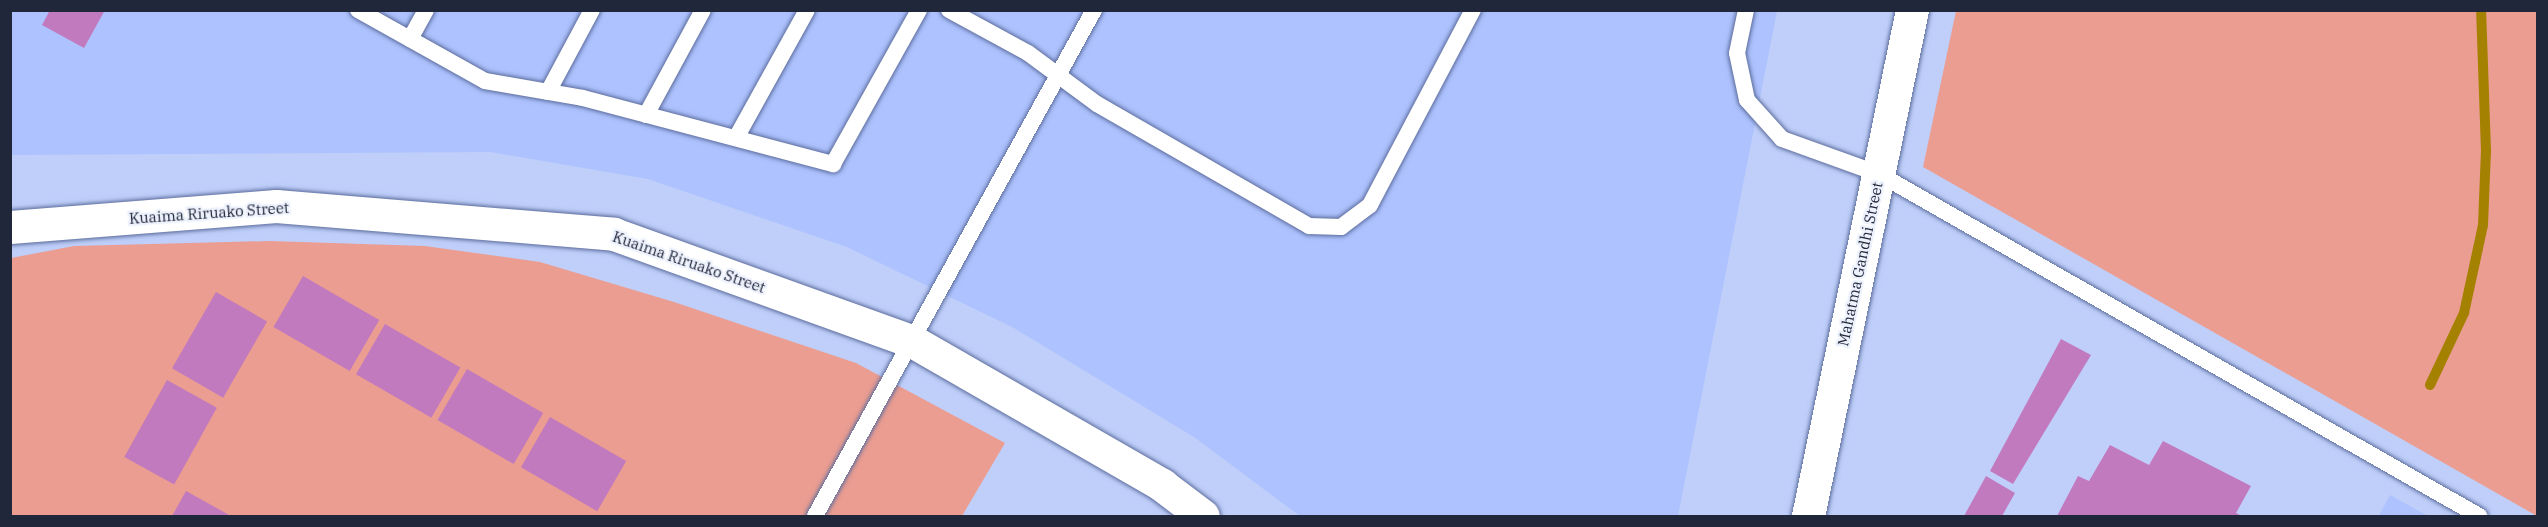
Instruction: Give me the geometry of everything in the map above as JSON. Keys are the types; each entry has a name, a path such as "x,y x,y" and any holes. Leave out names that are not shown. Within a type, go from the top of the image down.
{"street":[{"name":"Mahatma Gandhi Street","path":"1808,516 1912,10"},
{"name":"Kuaima Riruako Street","path":"10,227 276,206 614,234 912,341 1152,479 1203,516"}],"lane":[{"path":"358,10 486,81 548,92 646,115 833,164 919,10"},
{"path":"410,39 426,10"},
{"path":"548,92 592,10"},
{"path":"646,115 703,10"},
{"path":"736,138 807,10"},
{"path":"949,10 1028,53 1097,104 1309,226 1341,227 1370,205 1473,10"},
{"path":"815,516 1094,10"},
{"path":"1746,10 1737,53 1748,100 1782,139 1879,174 2479,516"}],"shaded area":[{"path":"10,11 1777,11 1678,516 1300,516 1194,437 1014,328 847,247 648,179 490,152 11,155"},
{"path":"1956,11 2537,11 2537,516 1923,167"},
{"path":"270,241 425,246 540,262 674,302 856,363 1005,443 962,516 11,516 11,258 74,246"},
{"path":"2390,495 2428,516 2379,516"}],"building":[{"path":"50,10 105,10 84,48 42,25"},
{"path":"303,276 379,320 350,371 274,327"},
{"path":"216,292 267,322 223,398 172,368"},
{"path":"385,324 460,368 431,418 356,374"},
{"path":"2061,339 2091,355 2013,484 1990,471"},
{"path":"467,369 543,413 514,464 438,420"},
{"path":"167,380 217,408 174,485 124,457"},
{"path":"550,417 626,461 597,511 521,467"},
{"path":"2163,441 2251,486 2236,513 2242,516 2057,516 2078,476 2089,481 2110,445 2149,465"},
{"path":"1986,476 2015,493 2002,516 1964,516"},
{"path":"186,491 231,516 172,516"}],"waterway":[{"path":"2430,385 2464,313 2483,225 2486,151 2481,10"}]}
